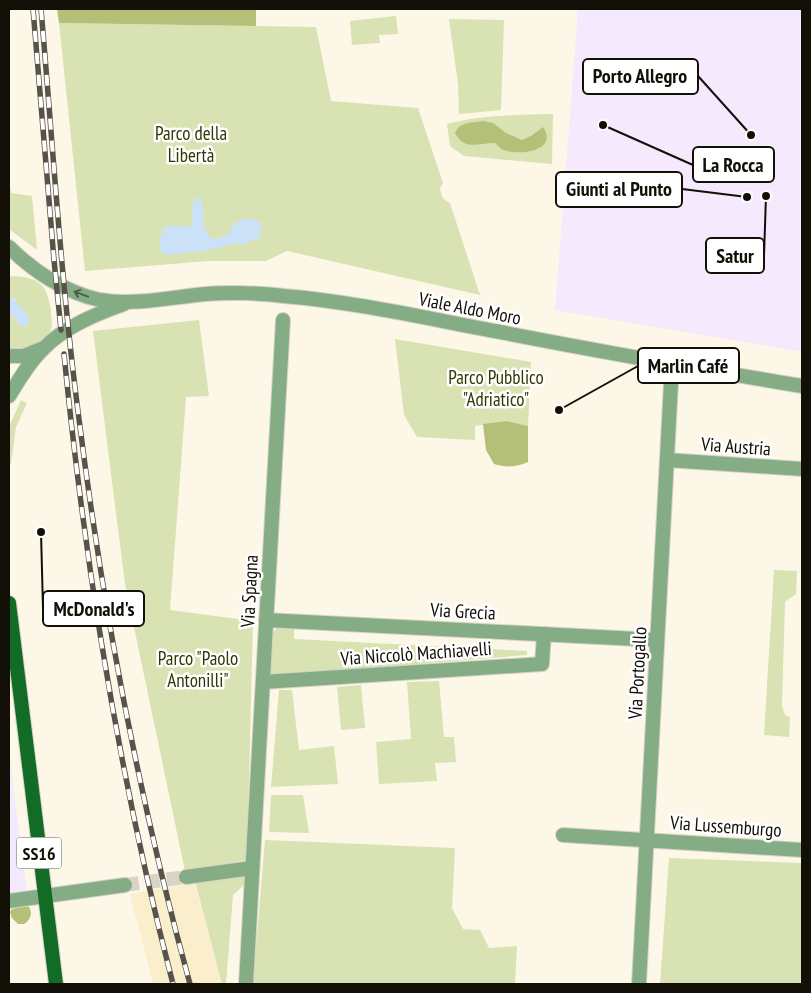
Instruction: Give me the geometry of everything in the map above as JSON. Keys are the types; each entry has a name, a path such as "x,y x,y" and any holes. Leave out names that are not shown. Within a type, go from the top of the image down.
{"main road":[{"name":"SS16","path":"9,603 12,661 56,984"}],"street":[{"name":"Viale Aldo Moro","path":"9,247 39,272 74,292 99,300 129,302 209,293 283,295 346,303 672,364 802,386"},
{"name":"Viale Aldo Moro","path":"9,356 24,356 42,349 100,312 129,302"},
{"name":"Via Spagna","path":"246,984 282,320"},
{"name":"Viale Aldo Moro","path":"9,396 20,377 42,349"},
{"name":"Via Portogallo","path":"639,984 672,364"},
{"name":"Via Austria","path":"667,460 802,469"},
{"name":"Via Grecia","path":"266,620 657,640"},
{"name":"Via Niccolò Machiavelli","path":"263,682 542,664 544,634"},
{"name":"Via Lussemburgo","path":"563,835 802,850"},
{"path":"186,877 252,868"},
{"path":"9,901 125,885"}],"shaded area":[{"path":"578,9 802,9 802,352 555,310"},
{"path":"9,752 27,893 9,895"},
{"path":"195,883 222,984 153,984 130,894"}],"green space":[{"path":"57,9 256,9 256,26 59,23"},
{"path":"396,16 398,34 379,35 380,43 352,45 350,21"},
{"path":"449,19 504,20 501,110 459,114 458,84"},
{"name":"Parco della Libertà","path":"59,23 316,27 331,101 418,108 443,183 440,188 441,193 444,199 450,203 480,295 287,251 266,261 209,261 85,271"},
{"path":"553,114 552,164 464,156 450,146 447,124 486,117"},
{"path":"483,121 493,123 506,133 522,140 543,127 547,135 546,142 535,150 511,152 501,149 495,143 467,144 459,139 455,133 463,124"},
{"path":"9,178 11,193 32,196 37,250 9,229"},
{"path":"9,277 30,279 41,284 47,295 51,311 52,327 48,336 39,344 21,350 9,349 9,313 20,325 26,313 20,308 14,298 9,298"},
{"name":"Parco \"Paolo Antonilli\"","path":"199,320 209,396 186,397 170,610 253,621 247,860 185,871 125,584 93,331"},
{"name":"Parco Pubblico \"Adriatico\"","path":"395,339 531,362 528,426 507,421 475,426 475,440 417,437 404,415"},
{"path":"21,400 27,403 16,427 11,464 9,464 9,427"},
{"path":"507,421 528,426 528,462 511,466 494,464 486,450 483,424"},
{"path":"774,570 797,571 796,594 785,602 782,706 785,715 790,717 789,737 764,735"},
{"path":"294,626 294,639 527,651 527,655 268,676 272,633 277,628"},
{"path":"439,681 444,737 454,737 456,762 435,763 437,781 379,784 376,742 411,739 407,682"},
{"path":"361,685 365,728 341,730 337,687"},
{"path":"279,690 292,690 299,750 334,746 338,784 271,787"},
{"path":"271,795 303,795 309,833 269,832"},
{"path":"265,840 455,848 452,908 463,929 480,930 489,948 517,946 515,984 253,984"},
{"path":"669,858 802,863 802,984 660,984"},
{"path":"243,876 245,884 233,895 226,984 222,984 195,881"},
{"path":"24,906 29,907 30,917 24,924 18,924 12,918 10,912 12,909"}],"water":[{"path":"196,197 202,199 204,227 210,238 215,239 229,234 234,223 248,219 262,223 259,238 244,244 233,244 210,250 166,255 161,252 160,238 166,226 191,225 192,203 196,204 197,202 193,200"},
{"path":"12,297 28,315 29,324 26,326 20,325 9,313 9,298"}],"tunnel":[{"path":"125,885 186,877"}],"railway":[{"path":"33,9 61,330"},
{"path":"41,9 67,317 99,562 124,704 139,774 190,984"},
{"path":"64,354 82,513 106,671 136,828 173,984"}],"place":[{"name":"La Rocca","path":"603,125"},
{"name":"Porto Allegro","path":"751,135"},
{"name":"Satur","path":"766,196"},
{"name":"Giunti al Punto","path":"747,197"},
{"name":"Marlin Café","path":"559,410"},
{"name":"McDonald's","path":"41,532"}]}
